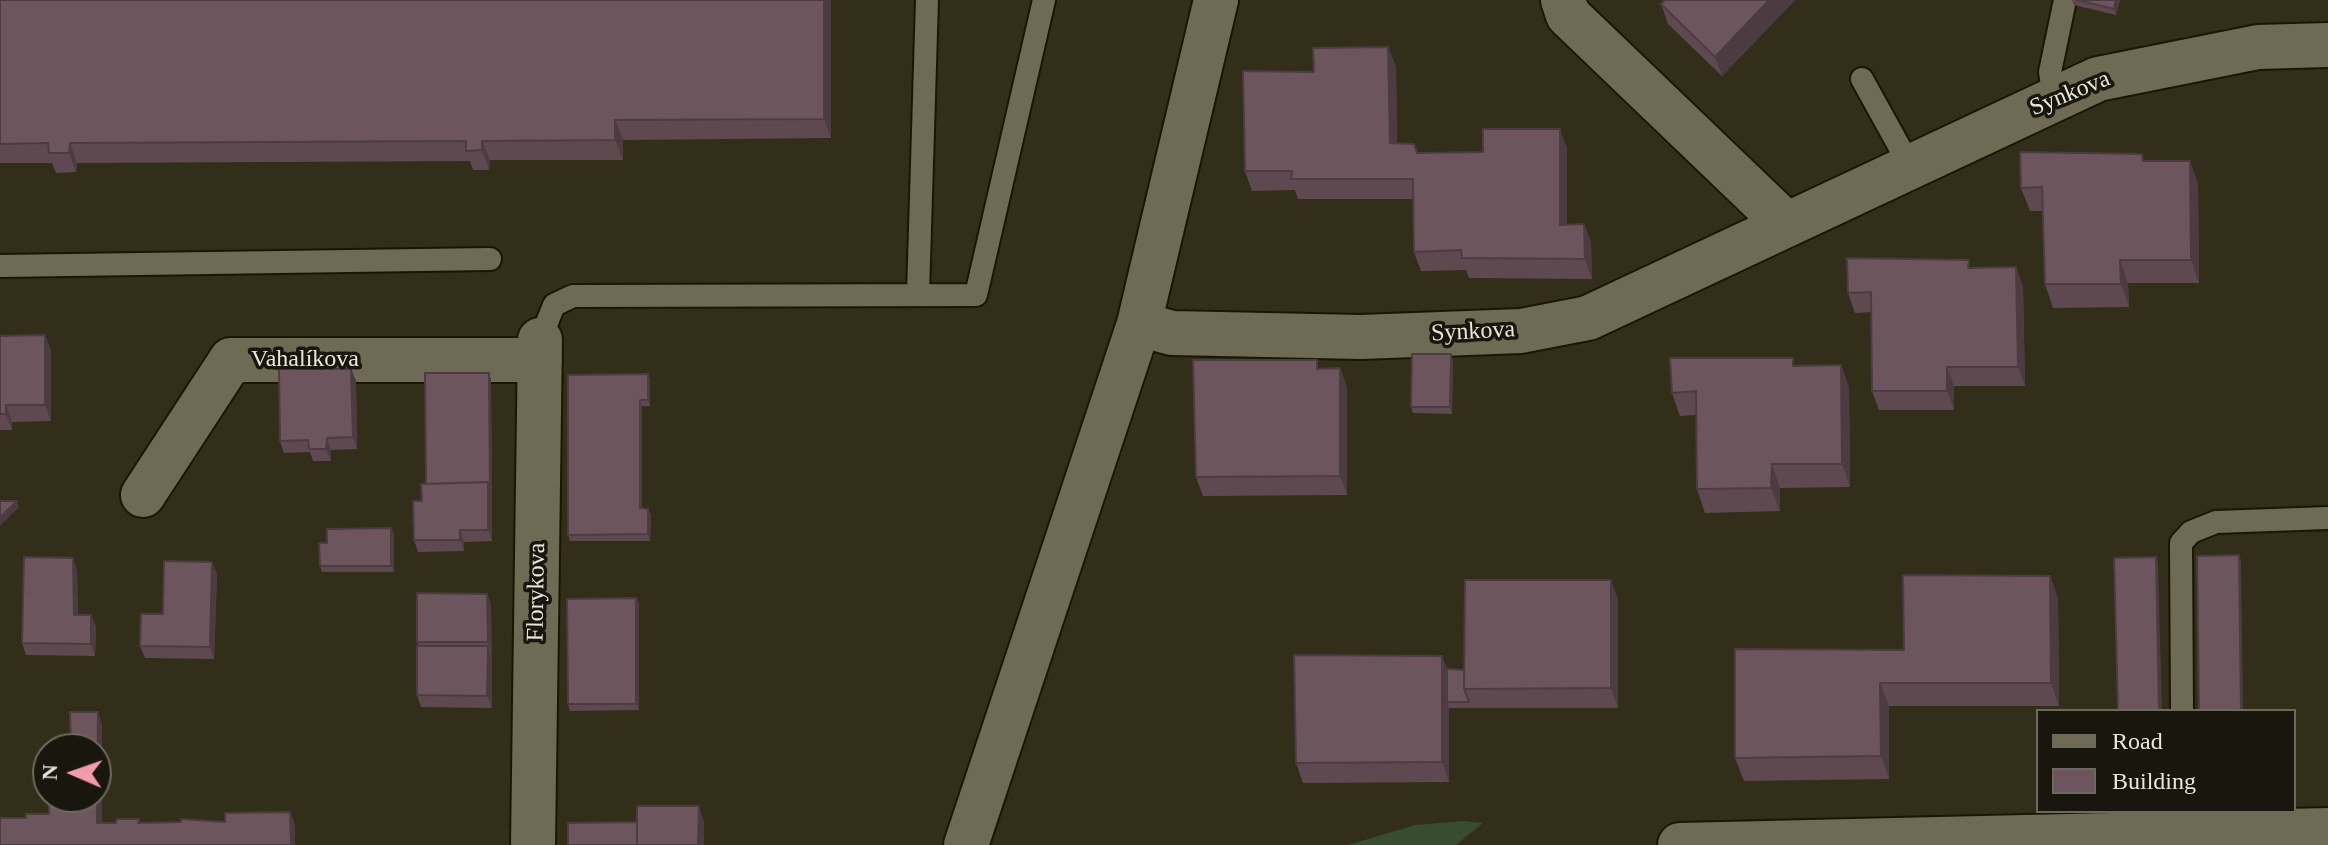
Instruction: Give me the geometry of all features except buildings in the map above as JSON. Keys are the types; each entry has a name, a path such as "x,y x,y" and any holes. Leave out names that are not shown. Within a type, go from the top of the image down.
{"street":[{"path":"966,845 1139,324 1216,0"},
{"path":"1563,0 1568,15 1786,224"},
{"name":"Synkova","path":"1139,324 1172,333 1341,337 1521,331 1588,318 2098,79 2243,49 2328,45"},
{"name":"Vahalíkova","path":"143,495 231,360 540,350"},
{"name":"Florykova","path":"533,845 540,350"},
{"path":"1680,845 2328,830"}],"lane":[{"path":"918,294 927,0"},
{"path":"540,350 554,305 573,296 976,295 1044,0"},
{"path":"2054,99 2050,72 2065,0"},
{"path":"1862,79 1910,166"},
{"path":"0,266 490,259"},
{"path":"2182,709 2181,543 2191,532 2216,522 2328,518"}],"green space":[{"path":"1464,821 1483,823 1456,845 1348,845 1415,825"}]}
